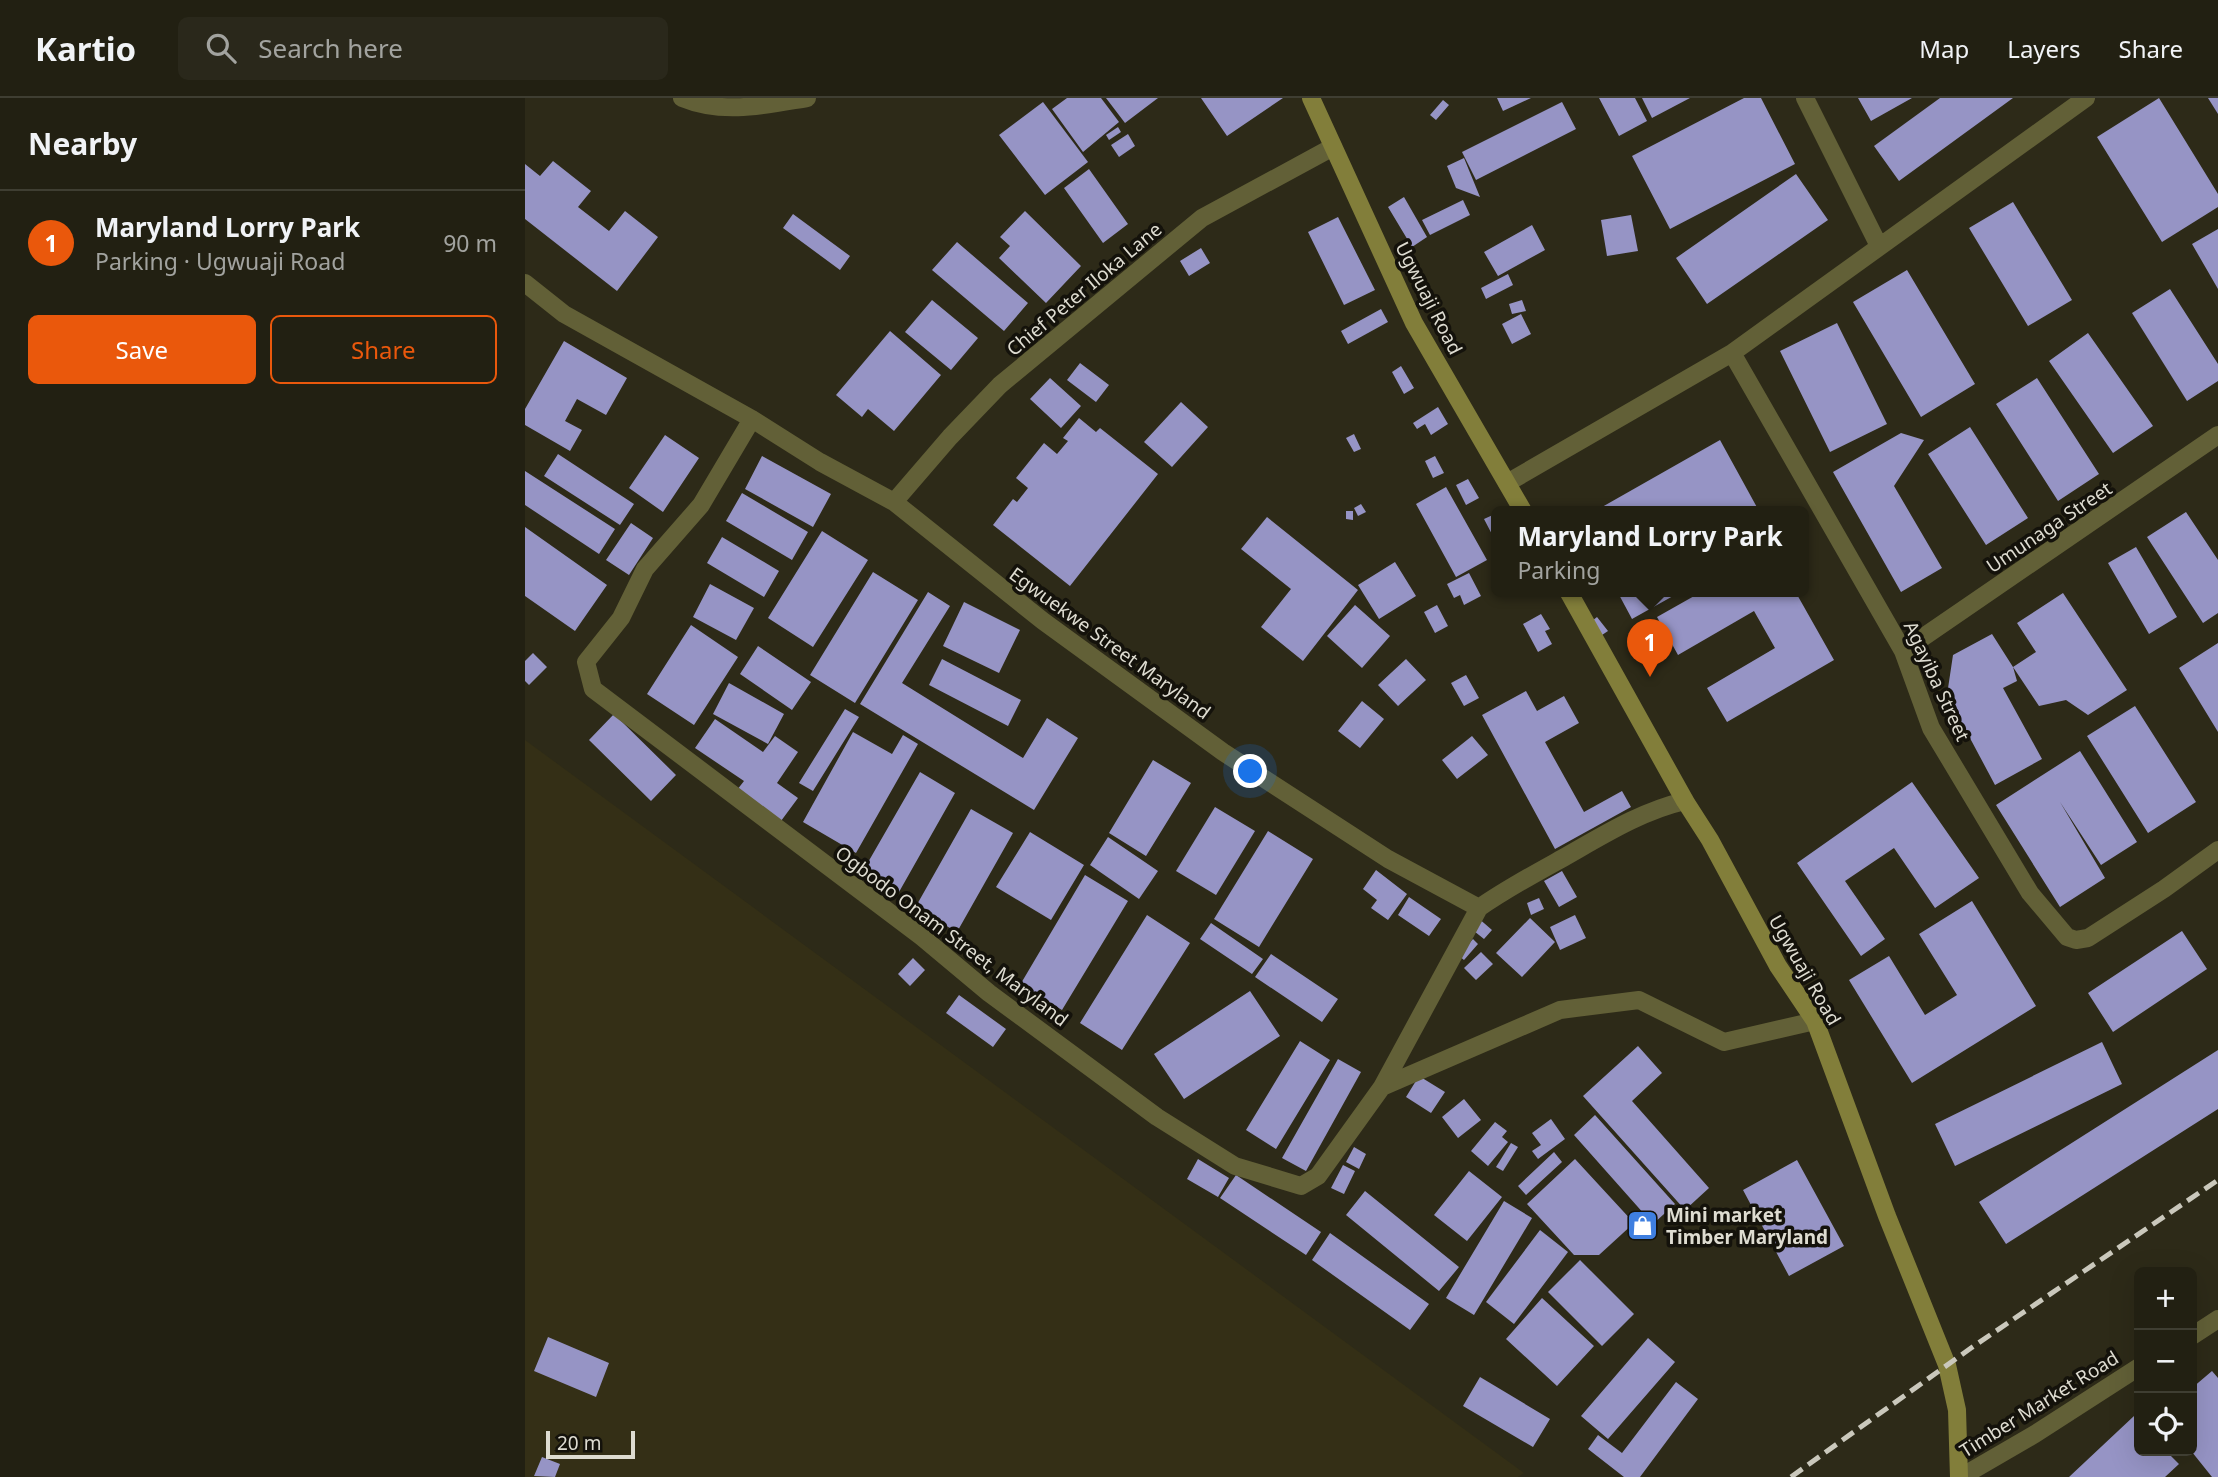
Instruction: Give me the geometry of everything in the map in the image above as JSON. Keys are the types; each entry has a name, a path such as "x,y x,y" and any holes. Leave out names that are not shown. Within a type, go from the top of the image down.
{"main road":[{"name":"Ugwuaji Road","path":"1311,98 1414,323 1520,506"},
{"name":"Ugwuaji Road","path":"1571,597 1685,802 1710,840 1778,966 1815,1021 1887,1216 1947,1365 1957,1410 1960,1477"}],"street":[{"path":"682,98 709,106 739,108 807,98"},
{"path":"1805,98 1879,246"},
{"path":"1507,483 1732,353 2087,98"},
{"name":"Chief Peter Iloka Lane","path":"894,502 950,437 1000,385 1202,218 1333,147"},
{"name":"Egwuekwe Street Maryland","path":"525,283 563,314 752,419 821,463 894,502 1033,613 1223,752 1388,859 1479,908"},
{"name":"Agayiba Street","path":"1732,353 1903,651 1931,728 2030,892 2067,937 2076,940 2088,938 2218,850"},
{"name":"Ogbodo Onam Street, Maryland","path":"752,419 701,505 645,569 621,618 586,662 593,689 922,937 989,993 1157,1117 1235,1166 1301,1186 1318,1176 1383,1087"},
{"name":"Umunaga Street","path":"1903,651 2218,435"},
{"path":"1383,1087 1479,908 1504,890 1607,833 1663,806 1685,802"},
{"path":"1383,1087 1560,1010 1639,1000 1724,1042 1815,1021"},
{"path":"2197,1333 2218,1320"},
{"name":"Timber Market Road","path":"1960,1477 2035,1434 2134,1370"}],"shaded area":[{"path":"525,740 1524,1473 1518,1477 525,1477"}],"building":[{"path":"1067,98 1101,98 1119,122 1083,152 1052,109"},
{"path":"1106,98 1158,98 1125,123"},
{"path":"1201,98 1283,98 1227,136"},
{"path":"1497,98 1531,98 1503,111"},
{"path":"1599,98 1635,98 1647,121 1619,136"},
{"path":"1642,98 1690,98 1652,118"},
{"path":"1744,98 1761,98 1795,164 1670,229 1632,156"},
{"path":"1858,98 1912,98 1871,121"},
{"path":"1940,98 2013,98 1899,181 1874,146"},
{"path":"2159,98 2218,194 2218,207 2162,242 2097,137"},
{"path":"2208,98 2218,98 2218,114"},
{"path":"1443,100 1449,105 1436,120 1430,115"},
{"path":"1043,102 1088,162 1045,195 999,135"},
{"path":"1562,102 1576,129 1476,180 1462,152"},
{"path":"1118,127 1121,132 1109,140 1106,135"},
{"path":"1128,134 1135,146 1119,157 1111,145"},
{"path":"1464,158 1480,197 1456,188 1447,166"},
{"path":"553,161 591,191 578,207 609,231 625,211 658,237 617,291 525,219 525,164 540,176"},
{"path":"1089,169 1128,224 1103,243 1064,188"},
{"path":"1796,174 1828,220 1707,304 1676,258"},
{"path":"1404,197 1427,237 1412,247 1388,207"},
{"path":"1463,200 1470,215 1430,235 1422,220"},
{"path":"2013,202 2072,300 2028,326 1969,228"},
{"path":"1025,211 1081,266 1046,303 999,258 1010,246 1000,237"},
{"path":"793,214 850,256 840,270 783,228"},
{"path":"1631,215 1638,251 1607,256 1601,220"},
{"path":"1338,217 1375,290 1344,305 1308,232"},
{"path":"1532,225 1545,250 1498,276 1484,252"},
{"path":"2218,229 2218,289 2192,244"},
{"path":"957,242 1028,303 1004,331 932,270"},
{"path":"1201,248 1210,263 1189,276 1180,261"},
{"path":"1907,270 1975,384 1921,417 1853,302"},
{"path":"1508,274 1513,285 1486,299 1481,288"},
{"path":"2170,289 2218,364 2218,381 2187,401 2132,313"},
{"path":"932,300 978,338 951,370 905,332"},
{"path":"1522,300 1526,311 1512,314 1509,304"},
{"path":"1381,309 1388,322 1348,344 1341,331"},
{"path":"1521,314 1531,334 1512,344 1502,324"},
{"path":"1837,323 1887,424 1830,452 1780,351"},
{"path":"890,331 941,375 894,431 868,409 862,417 836,395"},
{"path":"2088,333 2153,426 2113,453 2049,361"},
{"path":"564,341 627,378 606,415 577,399 565,421 582,430 570,451 525,425 525,409"},
{"path":"1080,363 1109,385 1096,402 1067,380"},
{"path":"1401,366 1414,388 1404,394 1392,372"},
{"path":"1050,378 1081,406 1061,428 1030,399"},
{"path":"2037,378 2099,474 2058,501 1996,404"},
{"path":"1181,402 1208,427 1172,467 1144,442"},
{"path":"1438,407 1448,424 1431,435 1425,424 1417,429 1413,423"},
{"path":"1079,418 1096,432 1100,428 1158,474 1070,586 993,525 1013,499 1017,502 1028,488 1016,478 1044,443 1057,454 1068,441 1063,438"},
{"path":"1970,427 2028,518 1986,545 1928,454"},
{"path":"1901,433 1924,440 1894,486 1942,568 1901,592 1833,472"},
{"path":"1354,434 1361,449 1354,452 1346,438"},
{"path":"665,435 699,458 663,512 629,488"},
{"path":"1720,440 1756,506 1604,506"},
{"path":"558,454 634,504 620,525 544,476"},
{"path":"762,456 831,494 813,527 745,489"},
{"path":"1435,456 1444,473 1433,478 1425,461"},
{"path":"525,471 615,529 599,554 525,505"},
{"path":"1468,479 1479,498 1466,505 1456,485"},
{"path":"1446,487 1487,560 1456,577 1416,504"},
{"path":"742,493 808,532 792,560 726,521"},
{"path":"1361,504 1366,512 1358,516 1354,508"},
{"path":"1346,511 1353,511 1353,520 1346,519"},
{"path":"2186,512 2218,560 2218,613 2203,623 2147,537"},
{"path":"1491,516 1491,532 1484,519"},
{"path":"1267,517 1358,590 1303,661 1261,627 1291,589 1241,549"},
{"path":"631,523 653,538 629,575 606,560"},
{"path":"525,527 607,585 575,631 525,596"},
{"path":"822,531 868,560 813,647 768,618"},
{"path":"722,537 779,571 764,597 707,563"},
{"path":"2136,547 2177,617 2149,634 2108,563"},
{"path":"1395,562 1416,596 1379,619 1358,585"},
{"path":"873,572 918,600 855,703 810,675"},
{"path":"1469,573 1481,596 1464,605 1460,595 1454,598 1447,584"},
{"path":"710,584 754,608 736,640 693,617"},
{"path":"928,592 950,606 902,683 1023,758 1047,718 1078,738 1034,810 860,704"},
{"path":"2063,593 2127,690 2088,715 2066,700 2039,706 2013,667 2036,652 2017,623"},
{"path":"1620,597 1671,597 1632,619"},
{"path":"1692,597 1798,597 1834,660 1727,722 1707,688 1775,648 1754,611 1678,655 1657,617"},
{"path":"964,602 1020,630 999,673 943,646"},
{"path":"1355,605 1390,636 1362,668 1327,636"},
{"path":"1437,605 1448,626 1435,633 1424,612"},
{"path":"1541,614 1550,629 1545,631 1552,644 1538,652 1523,624"},
{"path":"1597,617 1608,631 1602,635 1592,621"},
{"path":"691,625 738,657 694,725 647,694"},
{"path":"1992,634 2013,667 2017,681 2003,688 2042,759 1995,785 1947,695 1953,655"},
{"path":"2218,643 2218,732 2179,668"},
{"path":"758,646 811,682 792,710 740,674"},
{"path":"533,653 547,667 529,685 525,681 525,661"},
{"path":"942,659 1021,700 1008,726 929,685"},
{"path":"1406,659 1426,680 1398,706 1378,685"},
{"path":"1466,675 1479,698 1464,706 1451,683"},
{"path":"729,683 784,714 768,744 713,714"},
{"path":"1526,691 1537,711 1564,696 1579,723 1545,742 1584,812 1622,791 1631,807 1555,849 1482,715"},
{"path":"1362,701 1384,719 1360,748 1338,731"},
{"path":"2135,706 2196,802 2148,833 2087,736"},
{"path":"845,709 859,717 813,791 799,783"},
{"path":"614,714 676,775 651,801 589,740"},
{"path":"715,719 763,752 775,736 798,752 777,783 798,798 781,821 737,790 744,781 695,748"},
{"path":"853,732 892,754 903,735 918,744 856,853 803,822"},
{"path":"1472,736 1488,755 1457,779 1442,760"},
{"path":"2080,751 2137,842 2101,865 2060,802 2105,878 2060,907 1996,805"},
{"path":"1153,760 1191,783 1146,856 1109,833"},
{"path":"920,772 955,793 899,892 863,871"},
{"path":"1912,782 1979,878 1935,908 1894,848 1845,881 1885,939 1861,956 1797,863"},
{"path":"1215,807 1255,831 1216,895 1176,871"},
{"path":"971,809 1013,833 957,932 915,908"},
{"path":"1268,831 1313,859 1259,947 1214,919"},
{"path":"1030,832 1084,865 1051,920 996,887"},
{"path":"1108,837 1158,871 1139,899 1090,865"},
{"path":"1376,870 1407,894 1388,920 1371,908 1377,900 1363,889"},
{"path":"1562,871 1577,897 1559,907 1544,881"},
{"path":"1085,875 1128,901 1062,1010 1020,985"},
{"path":"1409,897 1441,919 1429,936 1398,915"},
{"path":"1539,898 1544,909 1531,915 1527,903"},
{"path":"1972,901 2036,1006 1912,1083 1849,980 1889,956 1925,1015 1957,995 1919,934"},
{"path":"1147,915 1190,943 1122,1050 1080,1023"},
{"path":"1575,915 1586,938 1560,950 1550,927"},
{"path":"1477,917 1492,930 1484,939 1469,927"},
{"path":"1530,918 1555,942 1522,977 1496,953"},
{"path":"1211,923 1263,959 1252,974 1200,939"},
{"path":"2182,931 2207,969 2113,1032 2088,993"},
{"path":"1473,939 1478,944 1464,960 1458,955"},
{"path":"1481,952 1493,964 1476,980 1464,968"},
{"path":"1271,954 1338,999 1322,1022 1255,977"},
{"path":"913,958 925,970 910,986 898,974"},
{"path":"1250,991 1280,1036 1184,1099 1154,1054"},
{"path":"959,995 1006,1029 993,1047 946,1013"},
{"path":"1300,1041 1330,1060 1276,1149 1246,1130"},
{"path":"2102,1042 2122,1084 1955,1166 1935,1124"},
{"path":"1638,1046 1662,1073 1632,1101 1709,1188 1685,1210 1583,1096"},
{"path":"2218,1050 2218,1109 2006,1244 1979,1202"},
{"path":"1338,1059 1361,1072 1306,1171 1282,1158"},
{"path":"1419,1076 1445,1092 1431,1113 1406,1097"},
{"path":"1464,1099 1481,1120 1458,1138 1442,1117"},
{"path":"1595,1115 1675,1204 1653,1224 1574,1135"},
{"path":"1551,1119 1565,1139 1538,1159 1532,1151 1541,1145 1532,1133"},
{"path":"1495,1122 1507,1131 1502,1137 1508,1142 1488,1166 1471,1151"},
{"path":"1511,1143 1518,1147 1503,1171 1496,1167"},
{"path":"1354,1147 1366,1154 1359,1169 1346,1162"},
{"path":"1554,1152 1562,1162 1526,1195 1518,1186"},
{"path":"1198,1159 1229,1178 1218,1197 1187,1179"},
{"path":"1575,1159 1634,1223 1599,1255 1574,1255 1527,1204"},
{"path":"1797,1160 1844,1246 1789,1276 1743,1190"},
{"path":"1343,1165 1355,1171 1344,1194 1331,1188"},
{"path":"1469,1171 1502,1197 1467,1241 1434,1215"},
{"path":"1236,1175 1321,1232 1306,1255 1220,1198"},
{"path":"1365,1191 1459,1267 1439,1291 1346,1215"},
{"path":"1504,1201 1532,1218 1474,1315 1446,1298"},
{"path":"1540,1230 1568,1252 1514,1324 1486,1302"},
{"path":"1330,1233 1429,1304 1410,1330 1312,1260"},
{"path":"1580,1260 1634,1314 1602,1346 1548,1292"},
{"path":"1542,1298 1594,1346 1557,1386 1506,1339"},
{"path":"548,1337 609,1363 596,1397 534,1371"},
{"path":"1648,1338 1675,1362 1608,1439 1581,1416"},
{"path":"2212,1371 2218,1378 2218,1477 2212,1477 2195,1456 2197,1384"},
{"path":"1480,1377 1550,1419 1533,1447 1463,1406"},
{"path":"1676,1382 1698,1399 1640,1477 1624,1477 1588,1449 1598,1435 1622,1453"},
{"path":"2134,1416 2134,1456 2171,1456 2179,1464 2165,1477 2069,1477"},
{"path":"542,1457 560,1464 555,1477 534,1476"}],"railway":[{"path":"1791,1477 1971,1348 2218,1180"}],"place":[{"name":"Maryland Lorry Park","path":"1650,677"},
{"name":"Mini market Timber Maryland","path":"1643,1226"}]}
